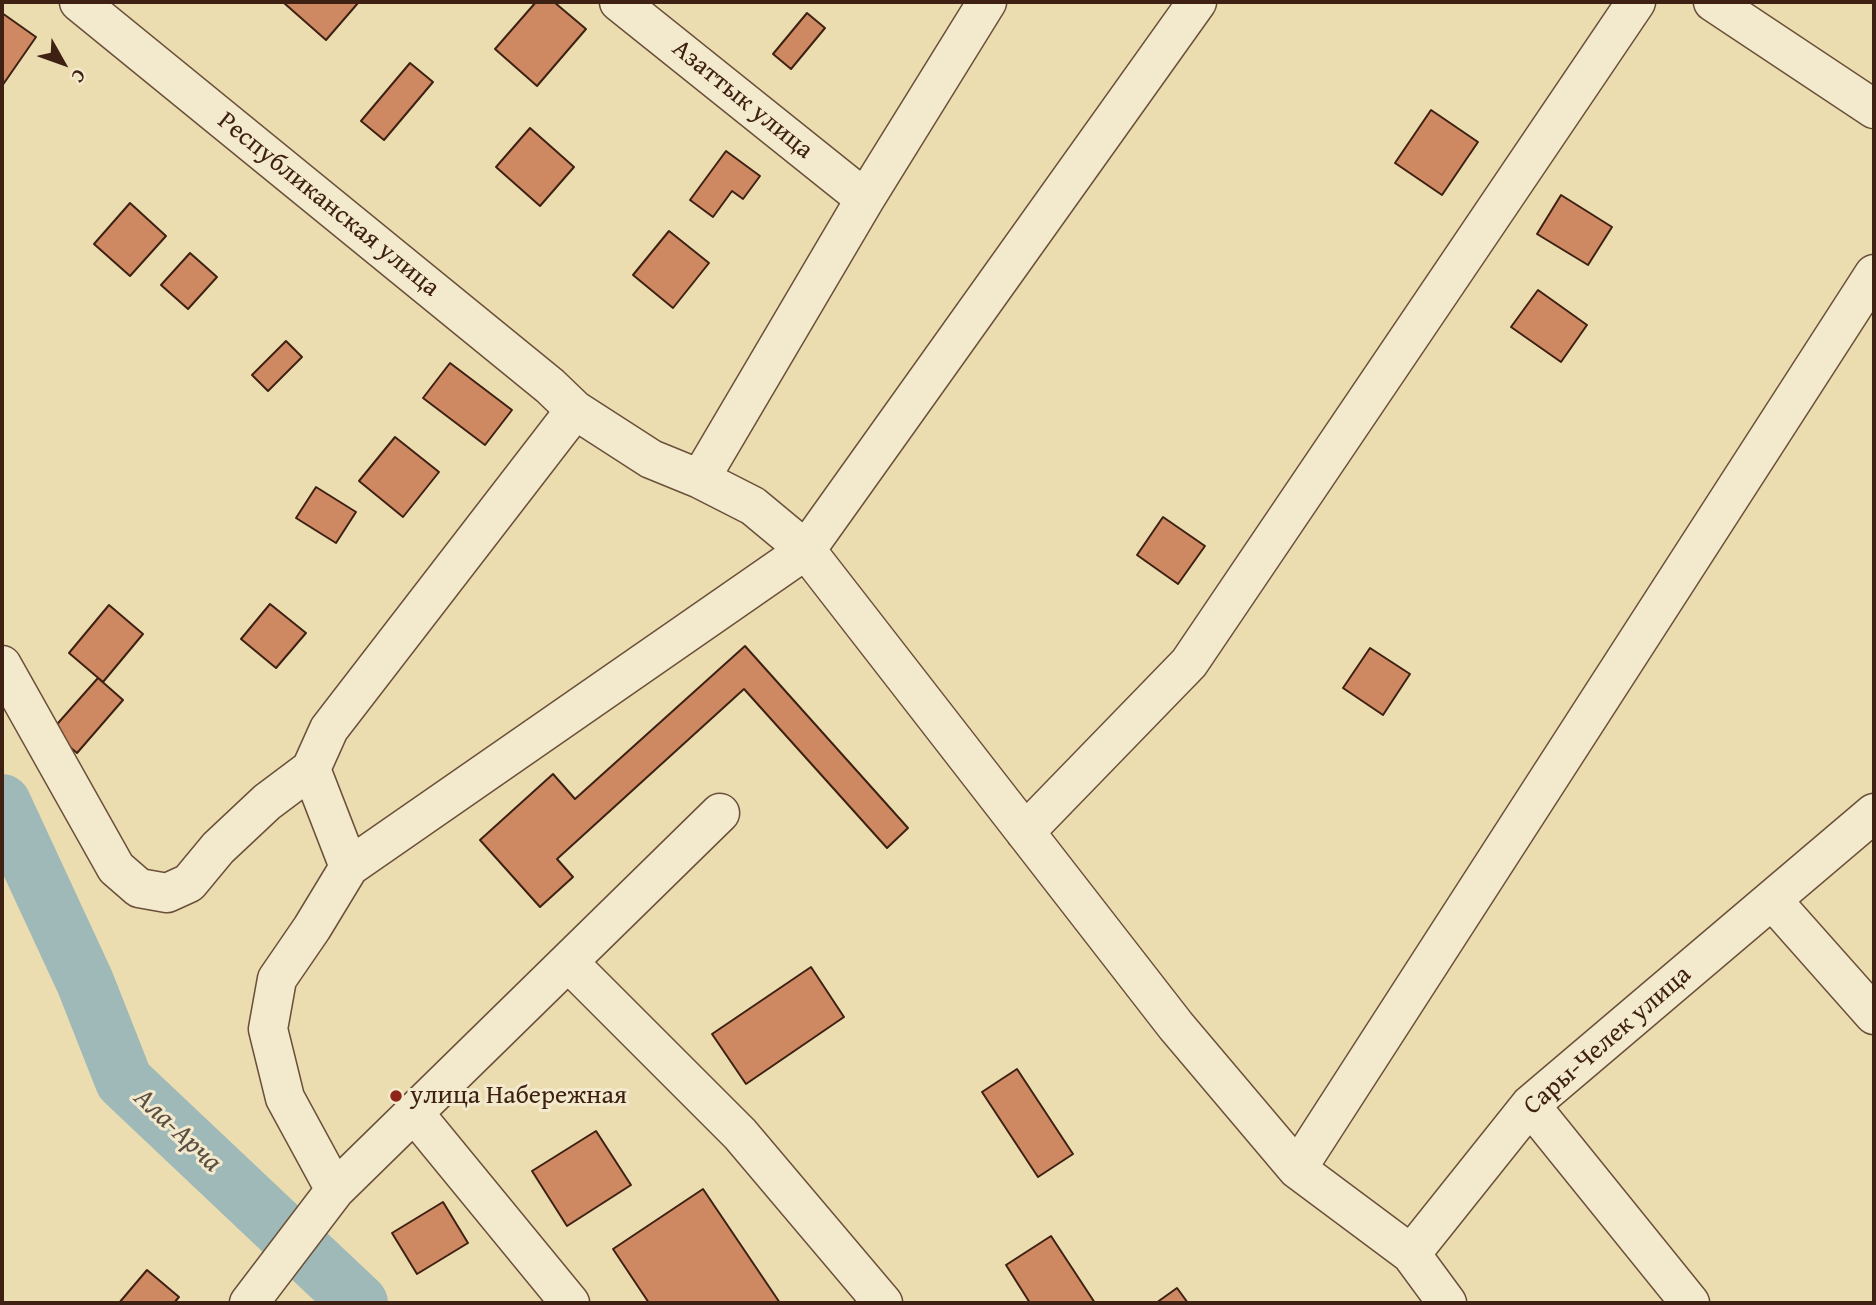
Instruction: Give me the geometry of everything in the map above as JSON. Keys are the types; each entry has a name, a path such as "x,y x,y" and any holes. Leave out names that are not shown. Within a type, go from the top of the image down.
{"street":[{"name":"Республиканская улица","path":"79,2 550,386 575,410 651,459 700,479 753,506 806,550 1176,1026 1297,1169"},
{"name":"Азаттык улица","path":"620,2 865,199"},
{"path":"700,479 865,199 987,2"},
{"path":"335,1190 285,1098 268,1029 276,979 312,928 349,867 806,550 1197,2"},
{"path":"1025,832 1189,663 1636,2"},
{"path":"1713,2 1874,108"},
{"path":"1447,1303 1411,1254 1297,1169 1874,274"},
{"path":"2,665 116,868 139,888 167,893 189,883 218,848 267,802 311,769 329,729 575,410"},
{"path":"311,769 349,867"},
{"path":"257,1300 335,1190 720,813"},
{"name":"Сары-Челек улица","path":"1411,1254 1530,1105 1874,813"},
{"path":"1772,900 1874,1015"},
{"path":"568,962 740,1134 883,1303"},
{"path":"1530,1105 1690,1303"},
{"path":"414,1112 569,1303"}],"building":[{"path":"285,2 356,2 358,3 326,40"},
{"path":"536,2 554,2 586,29 537,86 495,49"},
{"path":"2,13 36,37 2,86"},
{"path":"807,13 825,28 791,69 773,54"},
{"path":"410,63 433,82 384,140 361,121"},
{"path":"1431,110 1478,142 1442,195 1395,163"},
{"path":"530,128 574,167 540,206 496,167"},
{"path":"726,151 760,176 743,199 732,191 713,217 690,200"},
{"path":"1561,195 1612,227 1588,265 1537,234"},
{"path":"130,203 166,236 130,276 94,244"},
{"path":"669,231 709,263 673,308 633,275"},
{"path":"190,253 217,277 188,309 161,285"},
{"path":"1538,290 1587,325 1561,362 1511,327"},
{"path":"286,341 302,357 268,391 252,375"},
{"path":"450,363 512,410 485,445 423,398"},
{"path":"395,437 439,472 403,517 359,481"},
{"path":"316,487 356,512 336,543 296,518"},
{"path":"1163,517 1205,546 1178,584 1137,555"},
{"path":"270,604 306,633 276,668 241,639"},
{"path":"109,605 143,634 103,682 69,653"},
{"path":"745,646 908,828 887,848 744,689 557,859 573,877 540,907 480,840 553,774 575,799"},
{"path":"1370,648 1410,674 1383,715 1343,688"},
{"path":"98,678 123,700 77,753 51,731"},
{"path":"811,967 844,1017 746,1084 712,1034"},
{"path":"1017,1069 1073,1154 1038,1177 982,1092"},
{"path":"596,1131 631,1185 567,1226 532,1171"},
{"path":"703,1189 780,1303 649,1303 613,1249"},
{"path":"443,1202 468,1243 417,1274 392,1233"},
{"path":"1051,1236 1095,1303 1030,1303 1006,1265"},
{"path":"147,1270 179,1297 174,1303 119,1303"},
{"path":"1177,1288 1188,1303 1156,1303"}],"waterway":[{"name":"Ала-Арча","path":"2,803 85,982 124,1081 359,1303"}],"place":[{"name":"улица Набережная","path":"396,1096"}]}
